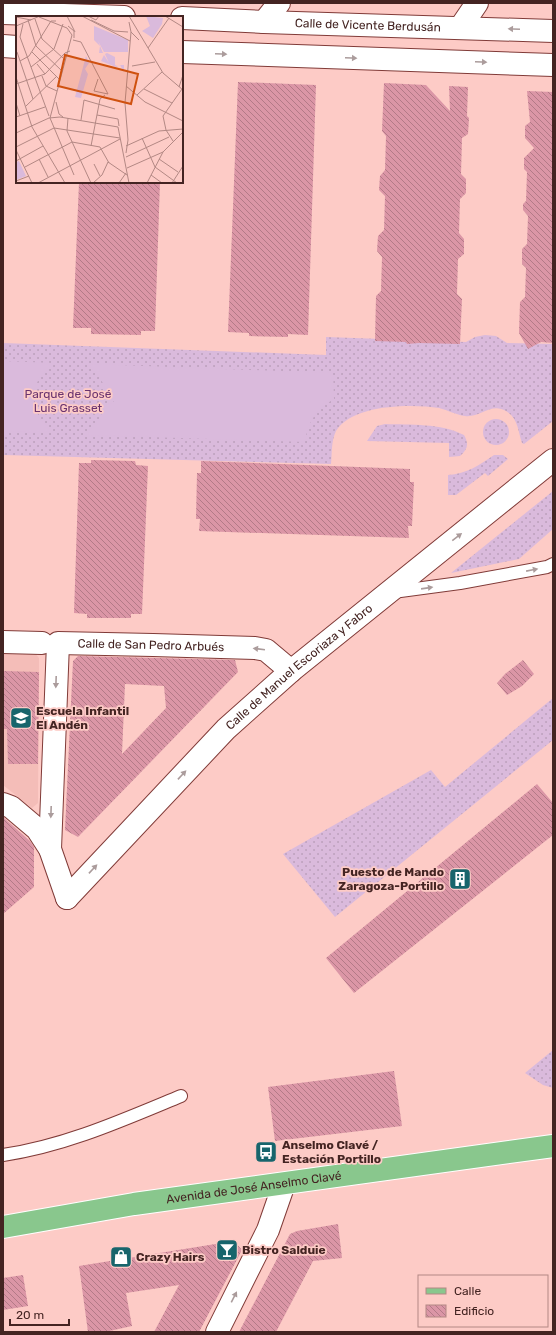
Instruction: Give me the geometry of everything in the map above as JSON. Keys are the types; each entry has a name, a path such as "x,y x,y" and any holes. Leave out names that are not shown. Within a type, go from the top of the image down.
{"main road":[{"name":"Avenida de José Anselmo Clavé","path":"3,1227 96,1210 553,1146"}],"street":[{"path":"115,16 124,3"},
{"path":"264,22 278,3"},
{"path":"460,28 476,3"},
{"path":"3,13 86,16"},
{"name":"Calle de Vicente Berdusán","path":"183,18 553,31"},
{"path":"3,46 16,47"},
{"path":"183,52 553,65"},
{"name":"Calle de Manuel Escoriaza y Fabro","path":"50,849 67,898 226,729 291,671 553,460"},
{"name":"Calle de San Pedro Arbués","path":"3,642 254,648 266,650 291,671"},
{"path":"50,643 50,849"},
{"path":"3,804 11,807 37,828 50,849"},
{"path":"217,1332 268,1230 284,1184"}],"lane":[{"path":"388,593 460,583 547,567 553,564"},
{"path":"3,1155 43,1148 102,1128 181,1096"}],"shaded area":[{"name":"Escuela Infantil El Andén","path":"3,651 33,651 39,658 38,803 32,808 3,785"}],"green space":[{"name":"Parque de José Luis Grasset","path":"485,335 496,336 507,343 553,344 553,421 524,444 522,443 513,417 501,409 495,408 476,415 465,416 439,408 399,406 383,408 355,415 344,422 334,435 331,464 3,455 3,343 326,355 326,337 466,342 475,337"},
{"path":"3,361 53,363 53,366 38,380 34,398 38,415 51,430 50,433 3,431"},
{"path":"91,364 333,373 334,399 322,407 314,417 308,428 305,442 89,435 88,432 98,421 107,404 114,401 112,397 107,397 101,380 89,367"},
{"path":"496,419 505,423 509,432 505,441 496,445 487,441 483,432 487,423"},
{"path":"385,424 425,425 445,428 464,435 467,441 467,446 465,451 460,456 449,457 449,443 367,441 377,426"},
{"path":"494,455 503,455 508,459 488,476 485,473 456,495 448,495 448,475 467,471"},
{"path":"553,491 553,529 519,559 451,573"},
{"path":"553,698 553,740 335,917 283,854 431,770 445,787"},
{"path":"553,1050 553,1088 543,1085 525,1073"}],"building":[{"path":"238,82 316,85 308,335 288,334 288,337 249,336 249,333 228,332"},
{"path":"384,83 426,85 450,111 449,86 468,87 468,134 462,138 461,174 466,179 466,193 460,199 459,233 464,239 464,254 458,259 457,294 462,299 460,344 407,344 406,342 375,341 376,296 381,291 382,257 377,251 378,236 384,230 385,196 379,190 380,176 385,170 386,136 382,131"},
{"path":"527,91 553,92 553,343 541,342 528,349 519,333 520,302 525,297 526,268 522,264 522,249 527,244 528,216 523,210 523,204 526,201 527,172 524,169 524,158 534,148 525,138 525,126 530,122"},
{"path":"79,183 160,183 155,331 141,331 141,335 91,334 91,328 73,328"},
{"path":"91,460 135,461 136,465 148,466 142,614 131,614 131,618 87,618 87,614 74,613 79,463 91,463"},
{"path":"201,461 410,469 410,482 414,482 412,526 408,526 409,538 199,531 200,519 196,519 197,473 201,473"},
{"path":"78,656 235,660 238,672 78,837 65,830 73,661","holes":["125,684 164,686 166,708 122,754"]},
{"path":"523,660 534,674 522,686 507,695 497,683 505,674"},
{"name":"Escuela Infantil El Andén","path":"3,671 39,672 38,764 8,764 7,729 3,729"},
{"name":"Puesto de Mando Zaragoza-Portillo","path":"537,784 553,803 553,835 354,993 326,958"},
{"path":"3,817 30,841 34,847 34,887 3,914"},
{"path":"394,1071 402,1126 275,1141 268,1087"},
{"path":"338,1224 342,1258 313,1261 276,1332 239,1332 290,1234 297,1231"},
{"path":"234,1241 242,1250 199,1332 154,1332 179,1285 126,1293 132,1326 105,1332 88,1332 79,1266"},
{"path":"23,1275 28,1306 3,1310 3,1278"}],"place":[{"name":"Escuela Infantil El Andén","path":"21,718"},
{"name":"Puesto de Mando Zaragoza-Portillo","path":"460,879"},
{"name":"Anselmo Clavé / Estación Portillo","path":"266,1152"},
{"name":"Bistro Salduie","path":"227,1250"},
{"name":"Crazy Hairs","path":"121,1257"}]}
